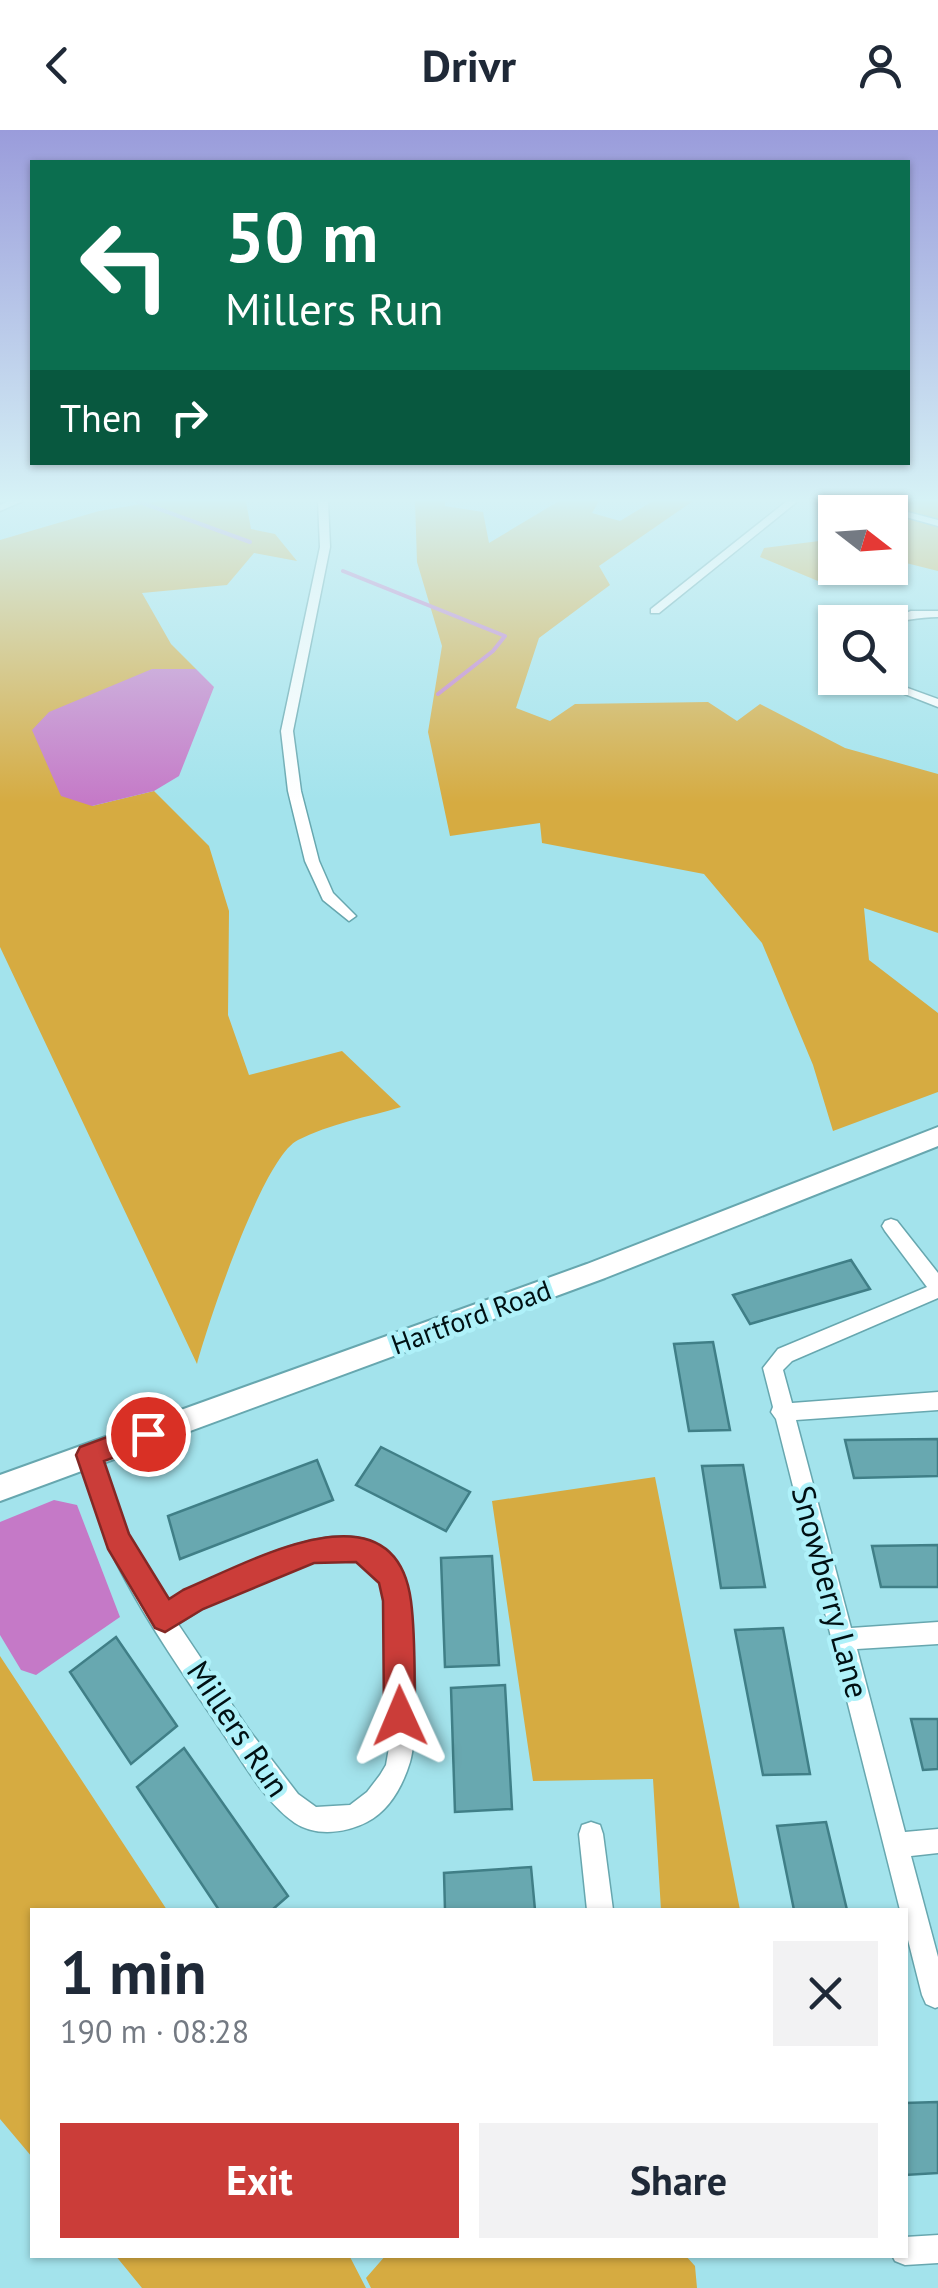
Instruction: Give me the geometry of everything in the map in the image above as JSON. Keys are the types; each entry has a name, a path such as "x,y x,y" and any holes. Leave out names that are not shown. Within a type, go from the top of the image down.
{"main road":[{"name":"Hartford Road","path":"0,1488 596,1271 938,1136"}],"street":[{"path":"314,602 287,731 308,846 325,893 349,916"},
{"path":"655,611 667,602"},
{"path":"908,615 938,614"},
{"path":"908,692 938,703"},
{"path":"891,1226 938,1289"},
{"name":"Snowberry Lane","path":"935,1995 773,1368 779,1358 938,1289"},
{"path":"782,1412 938,1400"},
{"name":"Millers Run","path":"89,1455 117,1540 165,1618 284,1800 304,1816 326,1820 350,1817 369,1808 381,1796 400,1755 400,1736 397,1601 391,1576 377,1560 362,1548 313,1550 193,1599 165,1618"},
{"path":"844,1639 938,1632"},
{"path":"592,1834 600,1908"},
{"path":"896,1846 938,1841"},
{"path":"908,2251 938,2249"}],"shaded area":[{"path":"0,602 147,602 171,644 196,669 152,669 92,806 154,791 209,846 229,911 228,1015 249,1075 342,1051 401,1107 310,1134 284,1153 238,1243 197,1364 0,947"},
{"path":"429,602 588,602 539,638 516,708 550,721 575,704 708,702 737,721 760,704 845,748 938,774 938,933 864,908 869,960 938,1013 938,1092 833,1131 813,1065 762,943 704,874 542,843 540,823 450,836 428,732 442,646"},
{"path":"152,669 196,669 214,687 179,776 154,791 92,806 61,796 32,730 49,712"},
{"path":"655,1477 740,1908 661,1908 653,1779 533,1781 492,1501"},
{"path":"54,1500 77,1505 120,1617 36,1675 21,1670 0,1635 0,1522"},
{"path":"0,1656 166,1908 30,1908 30,2155 0,2119"},
{"path":"117,2258 351,2258 366,2288 142,2288"},
{"path":"383,2258 688,2258 695,2266 697,2288 371,2288 366,2278"}],"building":[{"path":"851,1260 870,1289 750,1324 733,1295"},
{"path":"713,1342 730,1430 689,1431 674,1344"},
{"path":"938,1439 938,1476 854,1478 845,1440"},
{"path":"381,1447 470,1492 446,1531 356,1485"},
{"path":"317,1460 333,1500 180,1559 168,1516"},
{"path":"743,1465 765,1587 721,1588 702,1466"},
{"path":"938,1545 938,1587 881,1587 872,1546"},
{"path":"492,1556 499,1665 445,1667 441,1558"},
{"path":"783,1628 810,1774 763,1775 735,1630"},
{"path":"116,1637 177,1726 131,1764 70,1672"},
{"path":"505,1685 512,1809 455,1812 451,1688"},
{"path":"911,1719 938,1719 938,1769 923,1770"},
{"path":"184,1748 288,1896 274,1908 218,1908 137,1787"},
{"path":"826,1822 847,1908 794,1908 777,1826"},
{"path":"531,1867 535,1908 445,1908 444,1873"},
{"path":"938,2102 938,2173 908,2175 908,2103"}],"waterway":[{"path":"420,602 505,636 493,651 438,694"}],"route":[{"path":"148,1434 89,1455 117,1540 165,1618 193,1599 313,1550 362,1548 391,1576 397,1601 400,1716"}]}
